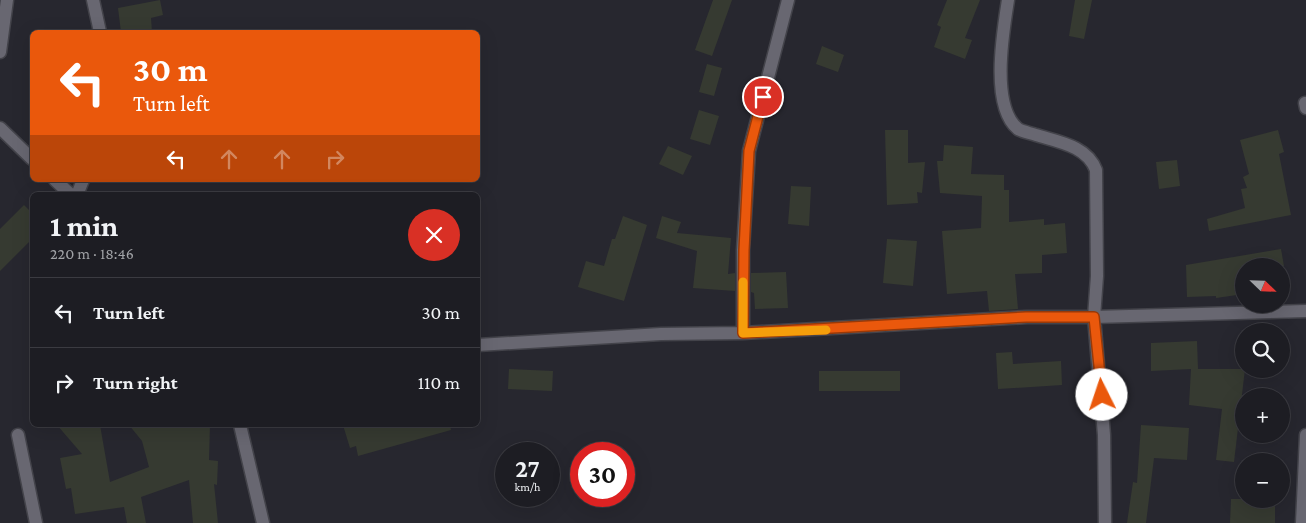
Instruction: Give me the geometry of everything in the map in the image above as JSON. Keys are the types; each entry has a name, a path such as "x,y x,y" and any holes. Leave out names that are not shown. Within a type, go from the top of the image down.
{"street":[{"path":"0,52 7,0"},
{"path":"93,0 100,30"},
{"path":"743,333 744,250 749,151 788,0"},
{"path":"1008,0 1001,57 1002,104 1008,117 1019,130 1083,151 1092,160 1096,170 1097,276 1094,317 1104,435 1105,523"},
{"path":"1306,102 1306,108"},
{"path":"0,128 30,157"},
{"path":"57,182 68,192"},
{"path":"480,345 661,334 743,333 1026,317 1306,311"},
{"path":"240,427 263,523"},
{"path":"18,435 36,523"},
{"path":"1302,523 1306,435"}],"building":[{"path":"160,0 163,15 151,18 152,30 121,30 118,8"},
{"path":"713,0 732,0 712,56 695,50"},
{"path":"947,0 980,0 965,38 972,40 965,59 934,47 941,27 937,25"},
{"path":"1075,0 1092,0 1084,39 1069,36"},
{"path":"822,46 844,55 838,72 816,64"},
{"path":"707,64 722,68 714,96 699,92"},
{"path":"699,110 719,116 710,145 690,139"},
{"path":"885,130 908,130 908,163 925,162 922,193 917,192 918,203 887,205"},
{"path":"1278,130 1284,152 1279,154 1291,215 1209,231 1207,219 1245,208 1241,189 1247,188 1243,177 1249,174 1240,140"},
{"path":"944,145 973,147 971,174 1004,175 1004,190 1009,190 1009,222 1044,219 1044,225 1065,223 1067,253 1042,255 1042,273 1015,274 1018,309 989,311 987,291 947,294 942,231 981,228 982,196 940,193 937,161 943,161"},
{"path":"668,146 692,156 683,175 659,164"},
{"path":"1177,160 1180,186 1159,189 1156,162"},
{"path":"791,186 811,187 809,226 788,224"},
{"path":"24,205 30,211 30,241 0,271 0,229"},
{"path":"623,216 647,225 624,301 578,287 586,261 604,266 612,239 615,239"},
{"path":"662,216 681,222 677,233 731,238 728,274 735,273 735,291 693,288 697,251 656,238"},
{"path":"887,239 917,241 913,286 883,283"},
{"path":"1281,249 1283,258 1235,258 1235,295 1216,298 1216,296 1187,297 1186,265"},
{"path":"786,272 788,308 755,309 754,293 751,292 751,273"},
{"path":"1197,341 1198,369 1235,369 1235,378 1244,378 1243,388 1235,388 1236,443 1234,462 1216,460 1222,409 1189,405 1191,369 1151,371 1151,343"},
{"path":"1012,352 1013,364 1061,361 1062,385 998,389 996,353"},
{"path":"509,369 553,371 552,391 508,389"},
{"path":"819,371 900,371 900,391 819,391"},
{"path":"1141,425 1189,428 1187,460 1154,458 1146,523 1127,523 1133,482 1137,483"},
{"path":"59,427 100,427 110,482 149,467 142,441 131,427 210,427 209,460 218,461 217,485 214,484 218,523 193,523 189,480 141,497 146,523 127,523 124,507 75,514 71,488 66,489 60,458 82,454"},
{"path":"344,427 450,427 451,430 358,456 356,446 350,448"},
{"path":"1231,499 1235,499 1235,508 1275,508 1275,523 1230,523"}],"slow traffic":[{"path":"743,282 743,333 826,330"}],"route":[{"path":"763,97 749,151 744,250 743,333 863,328 1026,317 1094,317 1102,395"}]}
